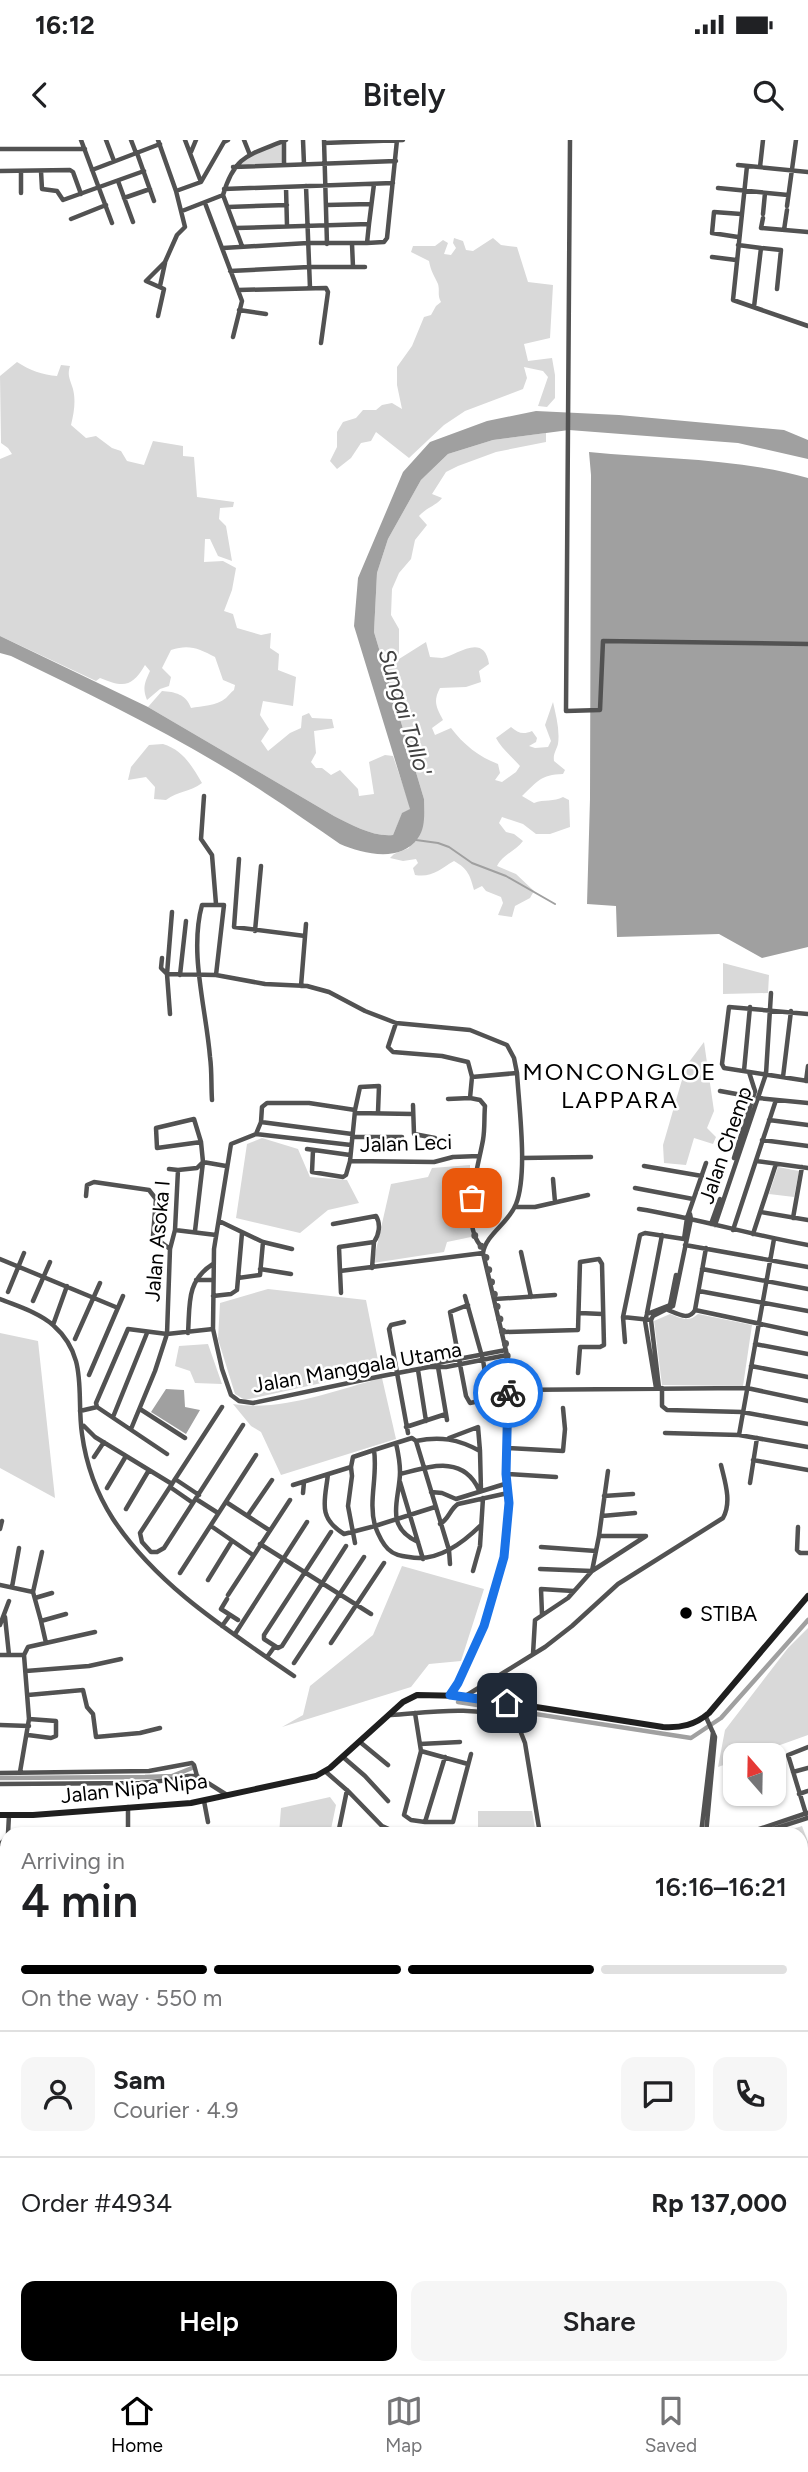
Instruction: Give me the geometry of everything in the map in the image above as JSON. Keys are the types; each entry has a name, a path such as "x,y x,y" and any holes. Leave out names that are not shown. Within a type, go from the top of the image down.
{"street":[{"path":"4,140 0,148 85,149"},
{"path":"81,140 113,223"},
{"path":"106,140 114,162"},
{"path":"131,140 154,201"},
{"path":"185,140 201,182"},
{"path":"190,153 196,140"},
{"path":"244,140 250,155"},
{"path":"303,140 304,164"},
{"path":"223,248 308,243 352,244 387,240 397,140"},
{"path":"327,244 324,141 403,140"},
{"path":"570,140 566,711 600,710 603,641 808,644"},
{"path":"760,167 762,140"},
{"path":"784,230 796,140"},
{"path":"176,191 201,182 225,141"},
{"path":"242,246 223,192 233,167 250,155 285,141 284,164"},
{"path":"92,170 159,142 185,227 177,235 165,262 160,286"},
{"path":"233,167 396,161"},
{"path":"738,165 808,172"},
{"path":"747,166 733,300 808,326"},
{"path":"0,171 71,170 81,194"},
{"path":"20,193 21,171"},
{"path":"41,171 43,190 57,191 63,200 144,171"},
{"path":"118,181 133,222"},
{"path":"182,211 205,203 223,192 393,183"},
{"path":"367,243 374,184"},
{"path":"306,186 310,288"},
{"path":"286,187 288,226"},
{"path":"719,188 788,195"},
{"path":"124,198 150,189"},
{"path":"765,193 761,228 808,231"},
{"path":"205,203 242,301 233,337"},
{"path":"326,205 371,204"},
{"path":"71,219 106,205"},
{"path":"228,207 287,205"},
{"path":"738,237 712,233 714,212 741,214"},
{"path":"236,228 369,224"},
{"path":"352,244 353,267"},
{"path":"738,245 781,248 777,289"},
{"path":"754,307 761,248"},
{"path":"712,257 736,260"},
{"path":"158,316 165,291 160,286 145,281 165,262"},
{"path":"230,271 365,267"},
{"path":"238,290 326,288 328,290 321,343"},
{"path":"239,310 266,314"},
{"path":"204,796 201,839 212,855 216,904"},
{"path":"239,859 234,928 305,936"},
{"path":"255,931 261,866"},
{"path":"216,975 224,905"},
{"path":"212,1100 211,1057 199,976 201,906 236,906"},
{"path":"170,1014 167,974 172,912"},
{"path":"180,975 186,921"},
{"path":"301,985 306,924"},
{"path":"162,958 161,968 167,974 216,975 265,984 301,985 329,992 375,1016 396,1023 470,1030 502,1042 511,1050 517,1073 521,1186 515,1207 502,1227 486,1242 484,1251 507,1353 506,1474 509,1493 501,1572 484,1626 450,1695"},
{"name":"Jalan Chemp","path":"713,1225 766,1074 771,993"},
{"path":"808,1014 731,1006 728,1008 722,1064 724,1068 807,1081 808,1066"},
{"path":"751,1007 746,1071 756,1097"},
{"path":"783,1077 791,1012"},
{"path":"396,1023 388,1047 390,1050 466,1061 472,1077 470,1098"},
{"path":"472,1077 517,1073"},
{"path":"307,1149 350,1158 360,1087 381,1086 377,1112"},
{"path":"720,1091 808,1103"},
{"path":"448,1099 470,1098 480,1100 485,1106 472,1214 473,1234 484,1251"},
{"path":"733,1230 775,1100"},
{"path":"351,1145 256,1134 261,1122 262,1107 268,1103 309,1103 355,1111 413,1114"},
{"path":"413,1105 414,1134 435,1138"},
{"path":"195,1231 203,1162 201,1142 194,1119 156,1128 157,1148 201,1142"},
{"path":"769,1120 808,1125"},
{"path":"261,1122 352,1135 402,1137"},
{"name":"Jalan Manggala Utama","path":"256,1134 232,1143 226,1166 213,1264 213,1329 228,1388 234,1398 243,1402 265,1401 507,1353"},
{"path":"762,1140 808,1146"},
{"name":"Jalan Leci","path":"313,1150 312,1172 343,1177 346,1175 350,1158 434,1162 453,1157 479,1156"},
{"path":"522,1158 590,1157"},
{"path":"756,1161 805,1167 793,1218"},
{"path":"203,1162 226,1166"},
{"name":"Jalan Asoka I","path":"131,1429 167,1334 170,1249 175,1230 178,1170 197,1168 203,1162"},
{"path":"623,1317 649,1318 673,1306 693,1199 706,1163"},
{"path":"753,1234 776,1164"},
{"path":"644,1166 702,1176"},
{"path":"169,1170 178,1170"},
{"path":"554,1179 555,1202"},
{"path":"86,1196 88,1185 94,1182 149,1190 156,1199 153,1236 170,1249"},
{"path":"635,1188 693,1199"},
{"path":"515,1207 528,1208 589,1195"},
{"path":"639,1209 690,1217 733,1230 808,1245"},
{"path":"761,1212 808,1220"},
{"path":"332,1224 376,1216 379,1221 378,1237 374,1242 372,1268"},
{"path":"219,1221 263,1242 292,1249"},
{"path":"175,1230 216,1235"},
{"path":"213,1296 235,1292 242,1233"},
{"path":"625,1342 623,1317 639,1237 645,1233 662,1235 706,1248 808,1267"},
{"path":"662,1235 649,1318 663,1408 742,1412 808,1424"},
{"path":"739,1436 774,1239"},
{"path":"238,1278 258,1276 263,1242"},
{"path":"341,1293 341,1246 374,1242"},
{"path":"649,1318 671,1302 685,1242"},
{"path":"668,1310 692,1315 706,1248"},
{"path":"340,1271 484,1251"},
{"path":"521,1252 531,1297"},
{"path":"8,1292 24,1253"},
{"path":"0,1259 118,1308"},
{"path":"503,1332 576,1331 580,1327 580,1262 599,1259 602,1264 604,1345 580,1347 578,1373"},
{"path":"33,1301 50,1262"},
{"path":"188,1333 191,1290 203,1270 213,1264"},
{"path":"260,1269 291,1275"},
{"path":"702,1269 808,1289"},
{"path":"195,1280 212,1280"},
{"path":"75,1339 100,1283"},
{"path":"53,1325 67,1286"},
{"path":"699,1291 808,1311"},
{"path":"495,1299 555,1294"},
{"path":"89,1375 123,1296"},
{"path":"465,1296 482,1357 491,1406"},
{"path":"0,1299 30,1311 53,1325 75,1357 80,1376 80,1411 85,1448 97,1488 114,1521 142,1556 172,1586 222,1626 294,1676"},
{"path":"468,1305 450,1312 466,1396 470,1403 489,1399"},
{"path":"695,1310 808,1334"},
{"path":"580,1313 602,1314"},
{"path":"404,1322 391,1325 389,1329 407,1430 446,1414"},
{"path":"97,1407 96,1403 125,1331 130,1329 167,1334 213,1329"},
{"path":"113,1417 147,1333"},
{"path":"755,1344 808,1354"},
{"path":"438,1366 447,1420"},
{"path":"751,1366 808,1377"},
{"path":"418,1369 426,1421"},
{"path":"508,1390 747,1388 808,1401"},
{"path":"80,1411 97,1407 167,1454"},
{"path":"222,1407 140,1533 140,1539 154,1553 164,1548 243,1425"},
{"path":"506,1448 563,1451 563,1408"},
{"path":"140,1409 185,1438"},
{"path":"84,1426 104,1442 218,1513"},
{"path":"448,1439 478,1427 480,1429 481,1491"},
{"path":"665,1433 739,1436 808,1447"},
{"path":"355,1543 348,1506 354,1456 412,1438 416,1441 431,1438 462,1441 480,1451"},
{"path":"750,1483 757,1438"},
{"path":"416,1441 449,1550 450,1564"},
{"path":"94,1457 104,1442"},
{"path":"396,1443 400,1478 423,1559"},
{"path":"374,1450 377,1468 372,1510 375,1525 385,1545 392,1552 423,1559 449,1550 469,1537 481,1524"},
{"path":"180,1573 256,1455"},
{"path":"107,1488 126,1456"},
{"path":"753,1460 808,1470"},
{"path":"400,1478 424,1468 439,1465 452,1467 474,1480 481,1491"},
{"path":"466,1696 572,1626 618,1584 723,1518 727,1510 727,1486 721,1465"},
{"path":"293,1485 351,1467"},
{"path":"126,1509 149,1470"},
{"path":"592,1571 608,1471"},
{"path":"328,1474 325,1516 343,1533 435,1507"},
{"path":"506,1474 556,1478"},
{"path":"400,1478 396,1519 409,1538 418,1542"},
{"path":"248,1516 272,1480"},
{"path":"303,1493 304,1482"},
{"path":"173,1483 196,1499"},
{"path":"432,1492 456,1499 508,1483"},
{"path":"440,1524 456,1506 509,1493"},
{"path":"604,1496 633,1494"},
{"path":"473,1571 480,1546 482,1498"},
{"path":"238,1620 221,1609 290,1500"},
{"path":"226,1502 269,1530"},
{"path":"601,1516 635,1513"},
{"path":"0,1529 2,1521"},
{"path":"235,1634 307,1522"},
{"path":"211,1525 253,1555"},
{"path":"798,1527 797,1550 800,1553 808,1553"},
{"path":"331,1532 264,1635 264,1639 278,1648 282,1646 346,1546"},
{"path":"533,1654 535,1620 573,1591 592,1571 646,1536 599,1536"},
{"path":"208,1580 232,1541"},
{"path":"260,1544 371,1614"},
{"path":"541,1547 596,1551"},
{"path":"12,1587 19,1548"},
{"path":"142,1556 148,1548"},
{"path":"42,1552 34,1595 46,1643"},
{"path":"294,1663 364,1557"},
{"path":"331,1643 384,1563"},
{"path":"540,1569 592,1571"},
{"path":"0,1585 34,1595 52,1593"},
{"path":"542,1615 541,1589 573,1591"},
{"path":"382,1826 326,1772 412,1697 466,1696 663,1727 684,1727 706,1717 808,1596"},
{"path":"0,1625 9,1601"},
{"path":"41,1621 66,1614"},
{"path":"222,1626 230,1615"},
{"path":"5,1617 9,1655"},
{"path":"20,1772 29,1723 24,1655 28,1647 95,1632"},
{"path":"260,1653 268,1642"},
{"path":"267,1657 275,1646"},
{"path":"0,1655 24,1655"},
{"path":"26,1671 89,1666 121,1659"},
{"path":"28,1695 83,1690 87,1707 93,1714 96,1737 160,1728"},
{"path":"390,1715 459,1710 517,1721 525,1743 539,1827"},
{"path":"415,1713 421,1751 404,1815 411,1820 453,1822 471,1754"},
{"path":"704,1827 715,1742 706,1717"},
{"path":"0,1725 55,1720 57,1723 54,1738 28,1735"},
{"path":"360,1742 388,1765"},
{"path":"420,1744 460,1742"},
{"path":"807,1815 788,1754 808,1747"},
{"path":"421,1751 468,1764"},
{"path":"343,1757 388,1801"},
{"path":"425,1822 444,1757"},
{"path":"0,1773 138,1771 192,1763 196,1770 227,1795"},
{"path":"793,1772 808,1768"},
{"path":"0,1784 140,1783 188,1776 196,1770"},
{"name":"Jalan Nipa Nipa","path":"0,1815 204,1801 326,1772"},
{"path":"339,1827 346,1790"},
{"path":"799,1794 808,1791"},
{"path":"204,1801 208,1822"},
{"path":"128,1807 128,1827"},
{"path":"8,1827 9,1815"},
{"path":"767,1827 807,1815"},
{"path":"776,1827 807,1815"}],"shaded area":[{"path":"282,143 283,164 237,166 244,159"},
{"path":"454,238 463,241 466,250 473,251 493,238 501,245 517,247 528,282 553,285 550,338 524,344 528,361 552,358 555,398 547,407 538,406 548,377 543,371 524,367 527,378 523,389 465,411 444,425 409,458 376,432 371,441 361,443 351,458 337,469 330,461 337,447 337,432 343,422 356,418 363,410 376,410 382,405 392,403 402,409 397,385 397,367 412,346 424,317 431,315 441,302 438,284 429,261 411,252 413,246 435,246 443,240 448,243 444,254 451,255 456,248"},
{"path":"17,362 36,372 57,376 61,365 70,366 74,402 71,425 86,438 96,436 121,451 127,461 144,465 153,441 183,446 183,456 194,457 197,497 234,502 233,507 220,508 219,519 226,526 232,561 218,556 210,539 205,539 204,562 223,561 236,568 224,611 233,614 237,628 261,635 271,633 270,648 279,654 278,670 296,677 293,706 263,701 260,715 269,729 261,741 268,751 290,733 301,728 302,716 309,713 312,718 332,719 334,728 314,731 316,753 311,762 316,768 322,768 331,775 340,770 358,789 359,796 374,794 369,762 385,755 393,756 411,809 402,814 393,835 370,832 334,816 148,707 162,691 180,695 191,708 222,701 234,690 235,685 223,680 215,657 194,648 171,650 162,668 171,677 169,686 160,689 147,700 145,685 150,671 145,665 136,678 127,684 100,678 96,681 0,636 0,459 12,454 1,443 0,376"},
{"path":"536,411 619,415 784,430 808,440 808,459 738,443 569,430 493,440 448,454 421,480 388,539 377,573 374,632 424,799 421,834 411,846 402,851 392,854 370,853 340,844 284,805 172,737 11,656 0,653 0,636 148,707 334,816 370,832 393,835 402,813 410,809 354,626 358,578 403,472 430,442 487,421"},
{"path":"546,433 546,442 496,452 446,472 432,494 442,498 419,516 427,525 415,540 411,559 399,573 392,589 391,615 399,629 399,659 426,642 430,657 448,657 475,647 486,654 489,664 479,671 481,682 466,687 440,688 436,704 443,720 432,728 435,735 451,728 472,749 498,764 500,773 495,780 502,782 520,766 496,738 511,727 521,733 532,731 537,738 536,742 529,746 548,747 551,741 545,725 553,702 558,734 554,761 565,770 563,774 540,780 522,796 534,803 563,797 569,800 570,827 550,834 536,834 523,824 502,817 499,823 506,832 523,841 497,866 516,874 534,891 530,898 515,906 512,917 498,915 503,903 501,897 486,891 482,886 474,890 468,873 454,861 436,872 421,876 415,875 413,868 418,863 416,859 403,861 390,858 409,848 424,799 374,632 377,573 388,539 421,480 448,454 493,440"},
{"path":"589,452 754,466 808,478 808,947 762,958 719,934 617,937 616,906 587,904 590,799"},
{"path":"163,744 181,754 202,783 166,800 154,799 155,787 146,777 128,780 131,767 149,745"},
{"path":"723,963 769,975 768,993 723,994"},
{"path":"704,1042 714,1111 707,1128 716,1137 713,1144 694,1138 686,1165 664,1163 663,1145 686,1066"},
{"path":"262,1138 298,1149 310,1177 347,1180 359,1203 328,1210 300,1233 236,1218 247,1144"},
{"path":"470,1165 471,1237 447,1242 444,1252 373,1263 391,1184 428,1177 432,1168"},
{"path":"778,1167 799,1171 794,1197 769,1194"},
{"path":"268,1289 366,1300 380,1370 245,1400 235,1394 218,1339 220,1303"},
{"path":"670,1314 688,1319 698,1314 752,1325 743,1386 662,1385 654,1321"},
{"path":"0,1333 38,1341 55,1498 0,1468"},
{"path":"208,1344 222,1384 195,1383 190,1371 175,1366 179,1346"},
{"path":"382,1378 396,1439 281,1475 261,1432 251,1426 233,1404 252,1406 289,1402"},
{"path":"166,1389 184,1390 185,1407 200,1410 186,1434 151,1412"},
{"path":"402,1566 484,1589 461,1661 429,1664 411,1687 282,1727 303,1715 310,1686 373,1635"},
{"path":"808,1628 808,1735 786,1743 723,1743 723,1765 718,1767 725,1730 788,1648"},
{"path":"330,1797 336,1805 331,1827 280,1827 281,1808"},
{"path":"478,1811 532,1811 535,1827 478,1827"}],"waterway":[{"path":"416,840 449,847 472,863 506,876 555,904"},
{"path":"458,1702 691,1738 721,1718 808,1620"},
{"path":"0,1778 172,1776 192,1768"}],"way so far":[{"path":"472,1198 473,1234 476,1242 484,1249 507,1350 508,1393"}],"place":[{"name":"STIBA","path":"686,1613"}],"district":[{"name":"MONCONGLOE LAPPARA","path":"620,1085"}],"route":[{"path":"507,1703 450,1695 484,1626 504,1557 509,1503 506,1474 508,1393"}],"water label":[{"name":"Sungai Tallo'","path":"405,712"}]}
